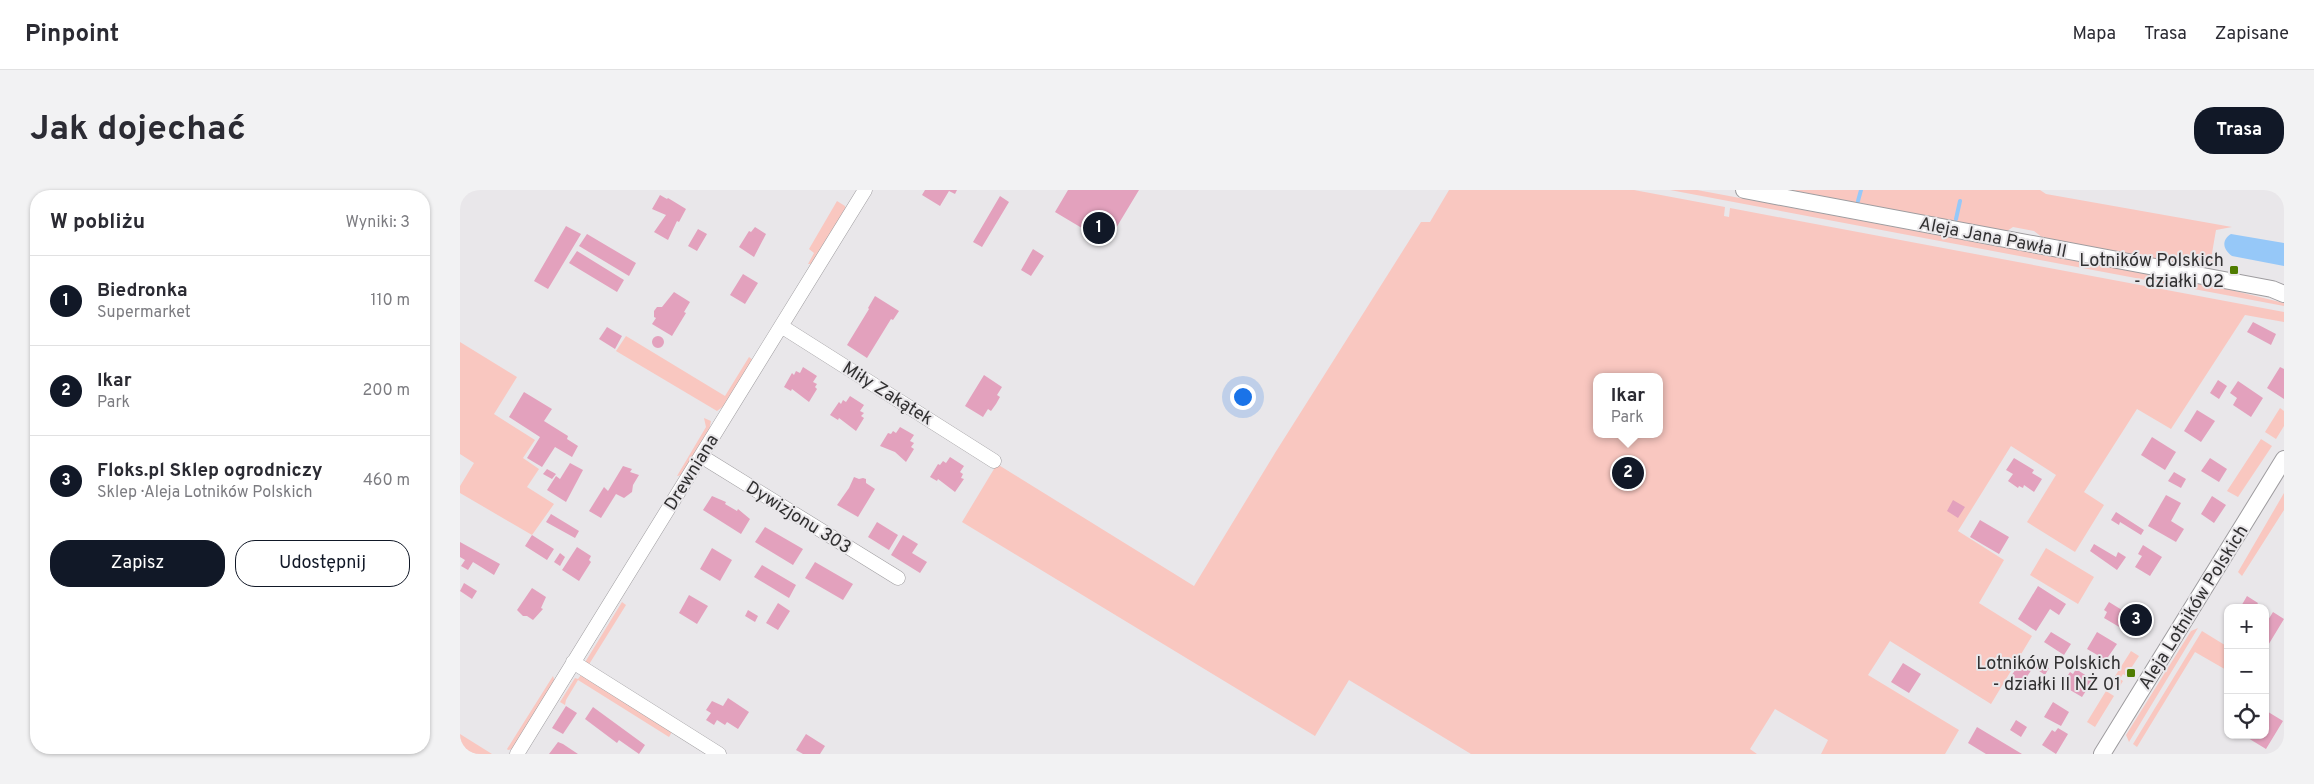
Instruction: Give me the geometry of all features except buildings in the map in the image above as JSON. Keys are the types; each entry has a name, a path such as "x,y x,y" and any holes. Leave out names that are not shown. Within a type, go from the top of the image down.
{"street":[{"name":"Drewniana","path":"517,754 865,190"},
{"name":"Aleja Jana Pawła II","path":"1744,190 2280,291"},
{"name":"Miły Zakątek","path":"781,326 994,461"},
{"name":"Dywizjonu 303","path":"701,456 898,578"},
{"name":"Aleja Lotników Polskich","path":"2102,754 2284,459"},
{"path":"574,662 719,754"}],"shaded area":[{"path":"1449,190 1634,190 1725,207 1724,216 1729,217 1730,208 2284,312 2284,322 2245,315 2171,429 2137,409 2084,492 2104,505 2075,552 2027,522 2056,475 2011,446 1958,531 2004,560 1979,603 2032,636 1991,704 1890,641 1868,675 1959,730 1945,754 1821,754 1828,740 1775,709 1750,749 1757,754 1471,754 1349,680 1315,736 962,522 997,464 1194,586 1275,453 1421,222 1430,222"},
{"path":"1670,190 1697,190 2231,290 2284,303 2284,306"},
{"path":"1791,190 2040,190 2046,194 2232,227 2216,230 2211,259 2214,260 2213,264 2175,263 2043,238 2034,231 2013,227 2007,231"},
{"path":"837,201 845,206 846,210 812,264 808,264 814,253 809,249"},
{"path":"626,336 725,396 749,357 753,360 725,405 717,411 616,351"},
{"path":"460,342 517,377 494,414 535,440 523,458 539,469 527,487 554,504 532,535 460,493 460,486 474,463 460,454"},
{"path":"2280,408 2284,411 2284,426 2276,439 2265,432"},
{"path":"704,418 711,421 709,431 682,475 677,476 706,427"},
{"path":"2261,439 2272,446 2238,497 2227,491"},
{"path":"2284,493 2284,510 2242,576 2238,572"},
{"path":"2046,548 2094,577 2078,604 2030,575"},
{"path":"622,602 626,605 588,666 584,664"},
{"path":"2198,628 2129,742 2126,735 2191,631"},
{"path":"2202,631 2224,645 2224,669 2195,652 2137,747 2133,744"},
{"path":"2131,651 2139,656 2126,676 2123,674 2120,679 2123,681 2118,689 2110,684"},
{"path":"581,675 672,732 669,737 578,680 565,705 560,702 575,678 578,679"},
{"path":"553,676 555,682 513,749 508,750 507,749"},
{"path":"2106,691 2114,696 2095,727 2087,722"},
{"path":"460,734 492,754 460,754"}],"water":[{"path":"2231,234 2284,243 2284,266 2232,256 2224,245 2226,239"}],"waterway":[{"path":"1858,201 1861,190"},
{"path":"1956,219 1960,201"}],"place":[{"name":"Biedronka","path":"1099,228"},
{"name":"Lotników Polskich - działki 02","path":"2234,270"},
{"name":"Ikar","path":"1628,473"},
{"name":"Floks.pl Sklep ogrodniczy","path":"2136,620"},
{"name":"Lotników Polskich - działki II NŻ 01","path":"2131,673"}]}
